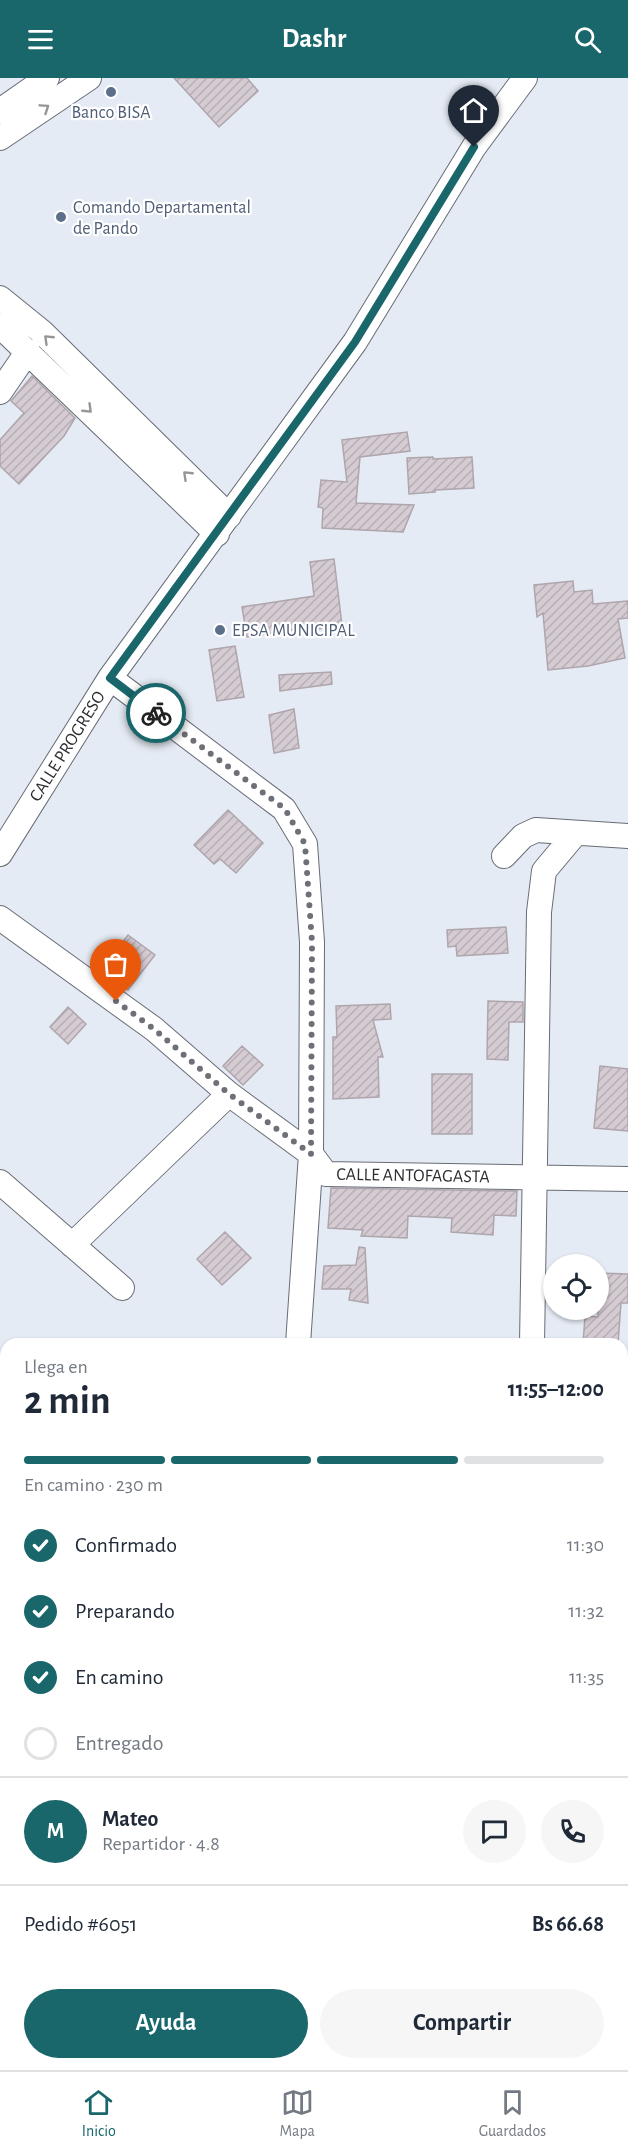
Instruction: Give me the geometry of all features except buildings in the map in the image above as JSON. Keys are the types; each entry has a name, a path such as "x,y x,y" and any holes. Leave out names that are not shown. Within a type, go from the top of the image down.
{"street":[{"path":"0,111 47,78"},
{"path":"0,138 89,78"},
{"name":"CALLE PROGRESO","path":"0,854 110,678 355,342 474,147 525,78"},
{"path":"0,298 42,332 223,525"},
{"path":"0,326 223,525"},
{"path":"0,392 28,351"},
{"path":"110,678 285,809 305,844 312,942 311,1154 298,1338"},
{"path":"504,856 523,836 536,830 628,836"},
{"path":"532,1338 539,912 544,871 575,834"},
{"name":"CALLE ANTOFAGASTA","path":"0,918 154,1029 229,1094 311,1154 326,1174 628,1179"},
{"path":"72,1245 229,1094"},
{"path":"0,1182 122,1288"}],"way so far":[{"path":"116,1001 154,1029 229,1094 311,1154 312,942 305,844 285,809 156,713"}],"place":[{"name":"Banco BISA","path":"111,92"},
{"name":"Comando Departamental de Pando","path":"61,217"},
{"name":"EPSA MUNICIPAL","path":"220,630"}],"route":[{"path":"156,713 110,678 355,342 474,147"}]}
